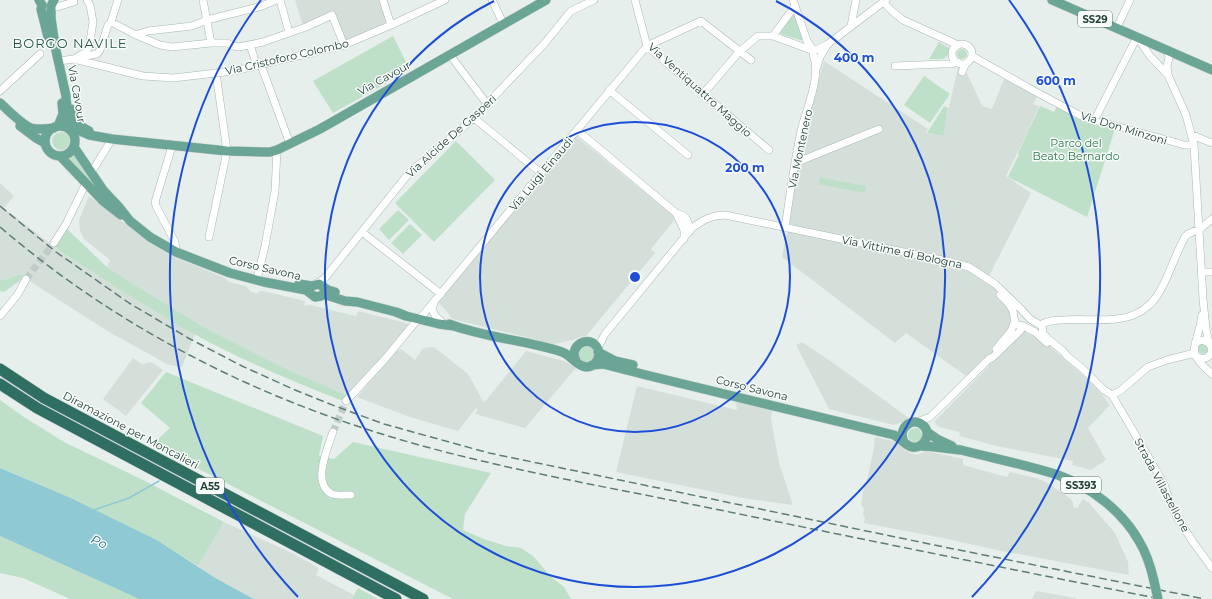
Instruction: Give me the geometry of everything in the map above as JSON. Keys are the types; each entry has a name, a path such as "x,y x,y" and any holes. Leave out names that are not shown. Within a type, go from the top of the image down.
{"highway":[{"name":"Diramazione per Moncalieri","path":"0,369 44,398 423,599"},
{"name":"A55","path":"0,384 37,408 396,599"}],"main road":[{"name":"Via Cavour","path":"54,4 51,18 55,46 66,96 70,130 78,130 84,133 107,138 227,151 263,152 277,150 290,144 546,0"},
{"name":"SS29","path":"1052,0 1212,70"},
{"name":"Via Cavour","path":"41,3 41,9 51,47 62,105 62,114 56,127"},
{"path":"41,3 47,7 54,4"},
{"path":"66,96 69,106 79,124 86,130 107,138"},
{"path":"0,103 24,124 31,128 45,129 56,127 62,126 70,130 75,137 75,145 69,154 61,156 52,154 46,148 45,143 48,133 56,127"},
{"path":"0,110 36,138 45,143"},
{"name":"Via Cavour","path":"75,145 82,138 107,138"},
{"name":"Corso Savona","path":"75,145 91,174 130,221"},
{"name":"Corso Savona","path":"61,156 114,211 130,221 150,238 176,252 193,260 230,273 264,282 303,289 319,287"},
{"name":"Corso Savona","path":"213,266 319,287 347,296 357,302 439,324 454,326 545,347 565,353 576,361"},
{"name":"Corso Savona","path":"420,318 441,321 454,326"},
{"path":"589,342 592,343 598,350 597,361 592,365 585,367 578,364 574,353 578,345 589,342"},
{"name":"Corso Savona","path":"545,347 564,348 578,345"},
{"name":"Corso Savona","path":"598,350 615,361 871,424 890,428 899,428 906,425"},
{"name":"Corso Savona","path":"592,365 603,364 878,431 894,435 904,442"},
{"path":"917,422 924,426 927,438 921,446 910,446 904,442 902,433 906,425 917,422"},
{"name":"SS393","path":"926,430 937,440 961,450 1058,476 1081,485 1098,496 1122,519 1139,541 1150,566 1158,599"},
{"name":"SS393","path":"921,446 961,450"}],"street":[{"path":"77,58 86,52 90,41 93,22 90,6 87,0"},
{"path":"59,61 97,54 100,50 108,25 111,22 118,0"},
{"path":"203,0 211,43"},
{"path":"136,35 148,31 192,26 207,20 262,6 276,0"},
{"path":"280,0 289,32"},
{"path":"383,0 390,25"},
{"name":"Via Cristoforo Colombo","path":"77,58 143,76 172,78 234,71 344,45 445,0"},
{"path":"492,0 504,25"},
{"name":"Via Alcide De Gasperi","path":"319,287 409,172 474,118 544,44 571,11 594,0"},
{"name":"Via Ventiquattro Maggio","path":"635,0 647,46 769,150"},
{"path":"851,26 856,0"},
{"path":"1116,28 1120,23 1130,0"},
{"path":"818,54 828,44 885,1 893,12 903,20 948,41 958,57"},
{"path":"54,4 74,2"},
{"path":"794,3 807,42 818,54"},
{"path":"773,36 794,3"},
{"path":"111,22 160,45 172,47 211,43 228,43 239,47 263,42 306,27 332,15 344,45"},
{"path":"647,46 701,21 751,60"},
{"path":"704,94 739,52 758,36 773,36 818,54"},
{"path":"1094,121 1137,37 1150,56 1168,75"},
{"path":"90,41 96,50 100,50"},
{"name":"Via Don Minzoni","path":"958,57 964,44 970,47 972,56 1083,117 1179,144 1194,145"},
{"path":"250,45 290,144"},
{"path":"1150,56 1151,50 1156,45"},
{"name":"Via Luigi Einaudi","path":"346,401 420,318 647,46"},
{"path":"1168,51 1168,75 1186,115 1194,145 1203,299 1206,329 1211,350 1208,356 1204,358 1200,358 1195,350"},
{"path":"0,91 40,54"},
{"path":"450,54 487,104"},
{"name":"Via Montenero","path":"785,228 801,131 814,87 818,54"},
{"path":"895,66 942,64 958,57 972,56"},
{"path":"1167,66 1175,59 1186,59"},
{"path":"209,237 227,151 216,73"},
{"path":"609,90 688,155"},
{"path":"474,118 541,173"},
{"path":"795,163 879,129"},
{"path":"577,130 676,213 686,217 690,231"},
{"path":"1192,134 1212,143"},
{"path":"91,174 107,138"},
{"path":"172,145 155,202 175,242 176,252"},
{"path":"258,275 275,191 277,150"},
{"path":"54,243 66,224 86,183"},
{"path":"676,213 684,230 684,239"},
{"name":"Via Vittime di Bologna","path":"605,334 692,228 705,219 718,215 725,215 969,267 995,284 1039,329"},
{"path":"987,280 1009,304 1013,311 1017,325 1039,329 1062,320 1079,318 1117,320 1141,311 1156,296 1167,278 1185,238 1188,234 1199,230 1212,219"},
{"path":"362,232 440,294"},
{"path":"1202,272 1212,272"},
{"path":"0,316 18,294 26,279"},
{"path":"1203,299 1200,326 1195,350 1201,363 1212,374"},
{"path":"434,301 433,311 436,318 441,321"},
{"path":"917,422 930,417 989,359 994,357 1027,323 1028,320 1026,315 1022,313 1016,316 1011,331 990,355 989,359"},
{"path":"1039,329 1044,341 1067,356 1082,368 1104,390 1112,395 1120,391 1148,367 1195,350 1201,340 1206,340 1211,350"},
{"path":"589,342 605,334"},
{"path":"598,350 605,334"},
{"name":"Strada Villastellone","path":"1112,395 1163,482 1176,514 1193,542 1212,568"},
{"path":"926,430 930,417"},
{"path":"333,432 322,468 321,477 323,484 328,491 333,494 351,494"}],"shaded area":[{"path":"295,0 383,0 389,23 344,43 332,14 303,26"},
{"path":"824,61 928,129 926,133 942,136 958,68 966,71 982,106 992,109 1004,79 1037,96 1033,104 1039,106 1006,176 1031,193 989,276 998,295 1008,308 1013,322 1044,341 1095,386 1110,405 1088,428 1106,460 1091,470 1072,465 1073,461 997,446 959,436 960,432 939,427 934,422 989,366 982,362 966,376 906,333 895,343 782,257 805,128"},
{"path":"577,137 676,218 651,249 655,253 586,336 554,344 452,319 437,301 521,200"},
{"path":"0,183 14,196 4,208 57,249 152,310 195,334 182,367 169,365 109,332 21,274 0,280"},
{"path":"89,196 149,242 174,257 225,278 229,282 246,286 250,291 257,294 260,291 263,291 305,301 304,306 310,305 356,316 358,311 410,324 364,380 346,395 280,366 202,326 135,286 107,267 110,260 84,239 80,231 79,220"},
{"path":"802,342 910,419 894,425 829,409 796,345"},
{"path":"434,347 468,374 484,403 526,351 564,361 576,368 525,428 475,414 478,410 476,408 458,431 410,417 357,397 394,352 401,349 415,360 423,348"},
{"path":"133,358 142,364 148,362 153,363 163,370 126,416 103,399"},
{"path":"637,386 737,410 736,400 772,409 771,419 779,463 793,505 743,498 616,472"},
{"path":"875,437 897,442 904,449 917,455 926,451 963,459 963,465 1007,477 1010,472 1036,478 1046,482 1071,499 1073,507 1077,508 1083,499 1089,503 1115,533 1128,562 1129,575 864,523 864,509 861,505 864,486 867,480 874,448"},
{"path":"224,522 292,553 319,568 316,575 354,595 352,599 254,599 217,579 198,566"},
{"path":"1036,591 1076,598 1076,599 1032,599"}],"green space":[{"path":"795,10 804,41 777,33"},
{"path":"393,36 410,70 333,113 313,81"},
{"path":"939,42 949,48 948,55 943,59 929,59"},
{"path":"960,49 964,49 966,50 966,58 960,59 957,56 957,52"},
{"path":"924,76 950,94 930,123 904,105"},
{"path":"944,106 948,108 943,136 927,133"},
{"name":"Parco del Beato Bernardo","path":"1040,106 1054,112 1057,106 1115,129 1087,217 1008,177"},
{"path":"57,132 65,132 70,137 68,148 65,150 57,150 52,145 52,137"},
{"path":"456,141 495,180 434,242 395,203"},
{"path":"75,155 105,196 80,172 69,158"},
{"path":"821,176 823,178 866,186 865,193 818,184"},
{"path":"398,210 409,220 389,240 379,229"},
{"path":"410,224 422,235 403,254 391,243"},
{"path":"65,227 107,267 136,286 202,326 280,366 346,395 343,401 230,353 176,324 125,293 57,249 55,245"},
{"path":"21,274 25,277 4,292 0,291 0,280"},
{"path":"1203,344 1208,349 1203,354 1198,349"},
{"path":"586,345 592,348 595,354 592,360 586,363 580,360 577,354 580,348"},
{"path":"166,372 323,436 319,456 334,459 353,442 491,473 465,514 463,530 506,546 521,548 533,556 551,577 564,587 571,599 453,599 152,445 170,428 141,403"},
{"path":"0,400 64,442 141,479 224,522 198,566 157,540 71,498 0,468"},
{"path":"912,428 918,428 922,432 922,438 918,442 912,442 908,438 908,432"},
{"path":"0,536 139,599 70,599 23,578 0,573"},
{"path":"358,588 378,599 352,599"}],"water":[{"name":"Po","path":"0,468 71,498 157,540 217,579 254,599 139,599 0,536"}],"waterway":[{"path":"94,510 129,498 159,481"}],"tunnel":[{"path":"26,279 54,243"},
{"path":"333,432 346,401"}],"railway":[{"path":"0,206 56,252 129,303 190,339 242,366 295,390 384,424 489,453 1205,599"},
{"path":"0,227 43,262 88,294 134,324 182,351 231,376 281,398 333,418 385,435 464,457 544,475 1161,599"}],"district":[{"name":"BORGO NAVILE","path":"70,43"}]}
